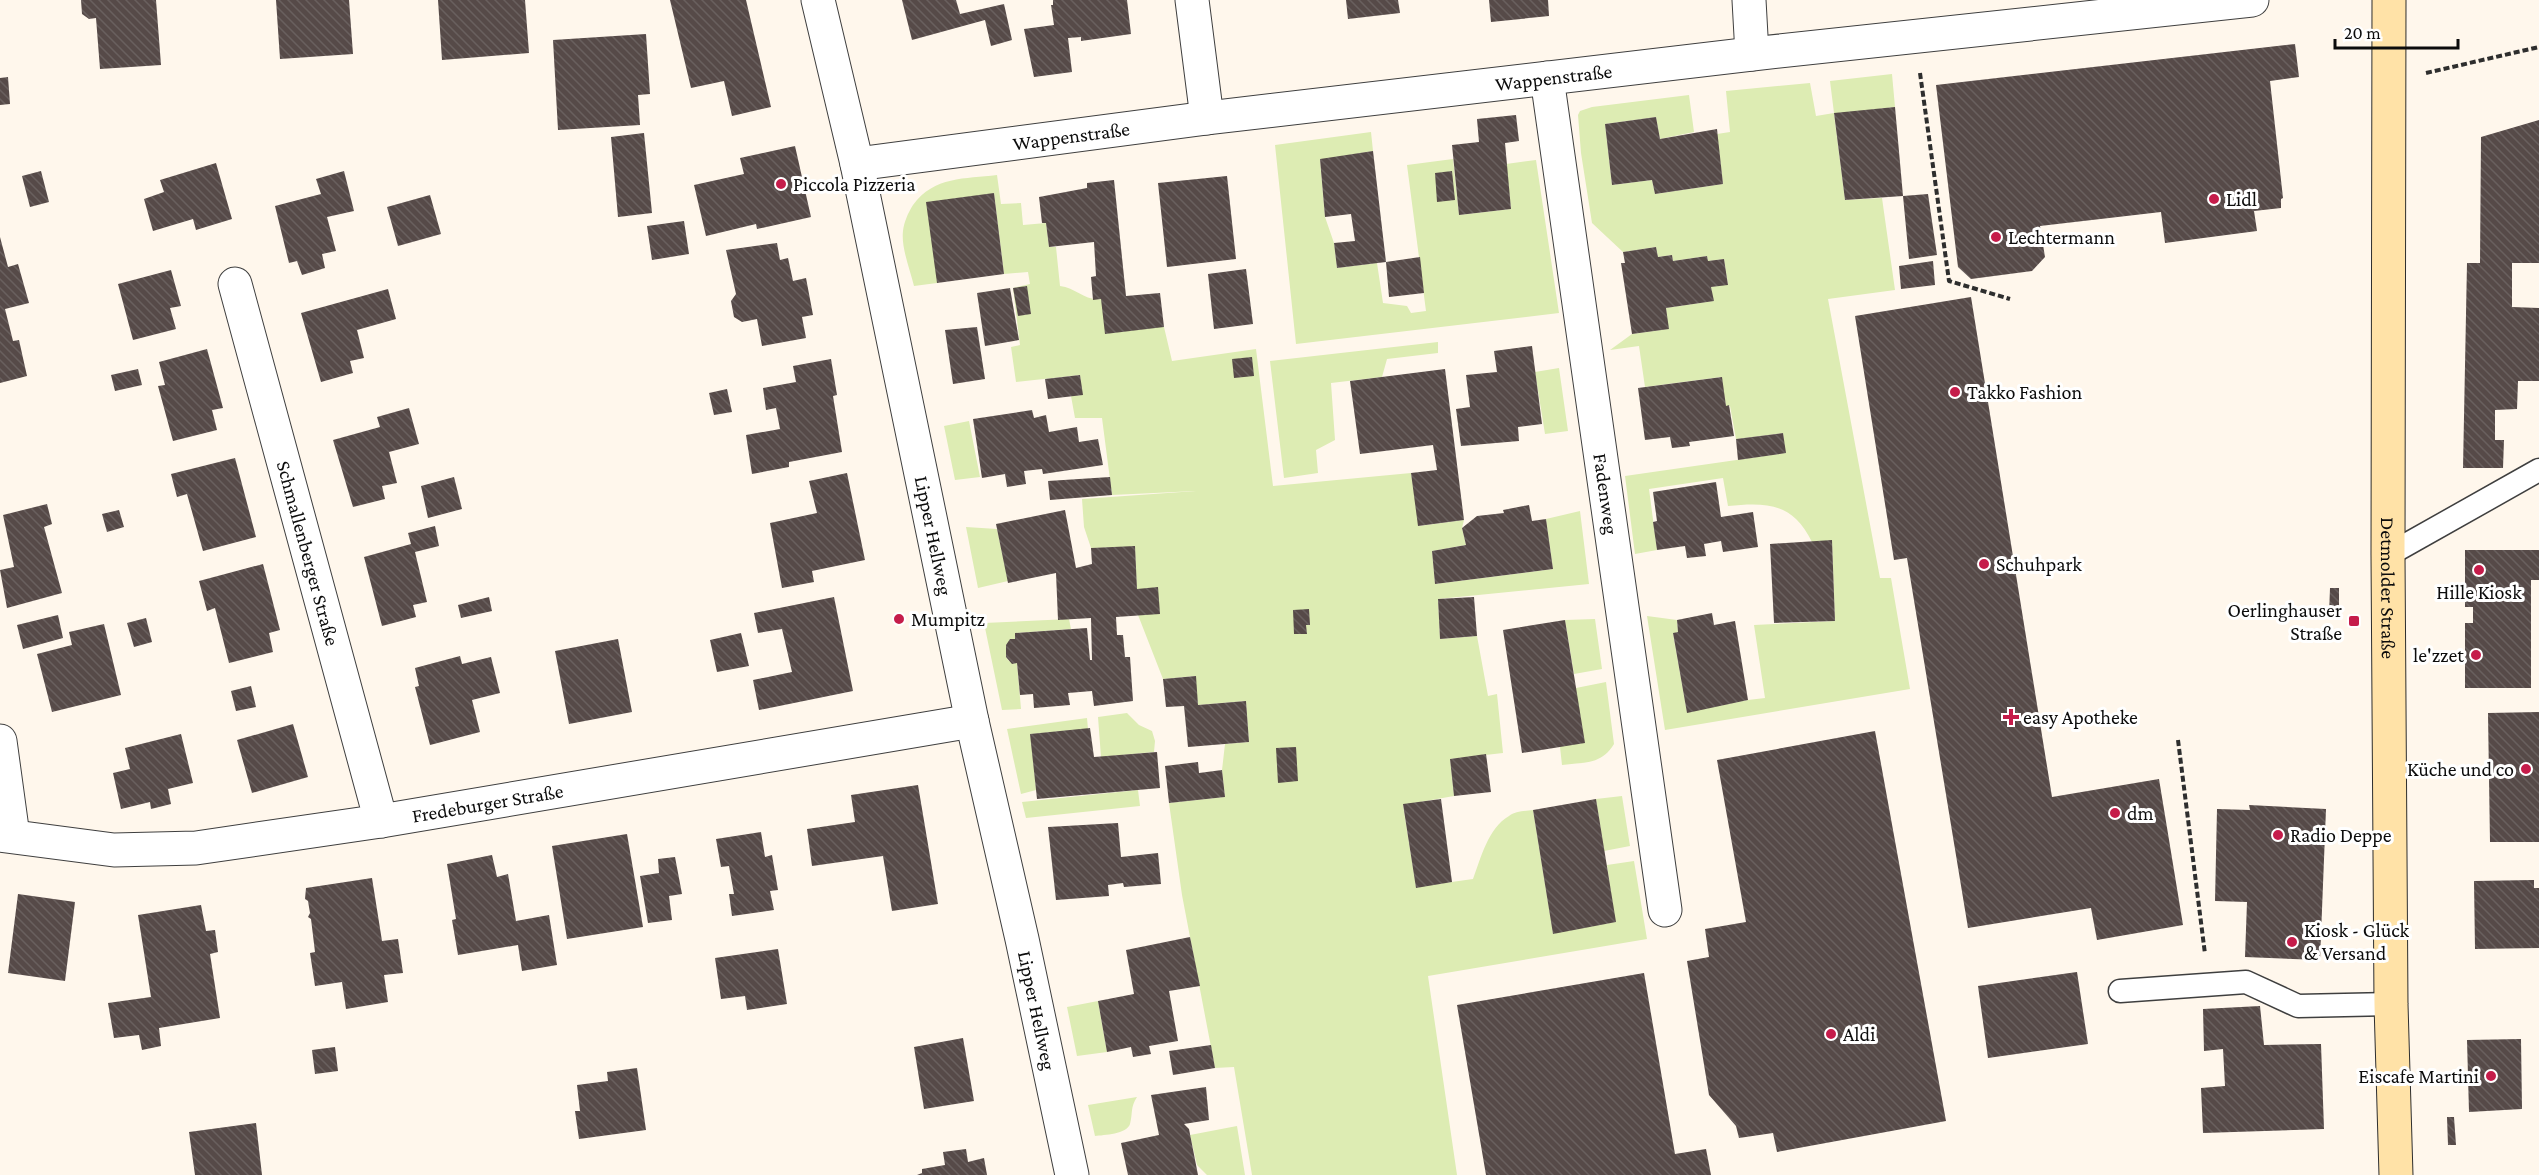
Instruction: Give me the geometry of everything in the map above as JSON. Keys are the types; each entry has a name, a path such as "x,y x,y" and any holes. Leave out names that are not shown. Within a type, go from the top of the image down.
{"main road":[{"name":"Detmolder Straße","path":"2390,0 2388,555 2391,1004 2396,1175"}],"street":[{"name":"Lipper Hellweg","path":"818,0 857,164 972,721 1022,939 1072,1175"},
{"path":"1192,0 1207,118"},
{"path":"1749,0 1752,54"},
{"name":"Wappenstraße","path":"857,164 1207,118 1547,78 2245,1"},
{"name":"Fadenweg","path":"1547,78 1665,910"},
{"name":"Schmallenberger Straße","path":"235,284 381,821"},
{"name":"Fredeburger Straße","path":"6,835 114,849 196,848 381,821 972,721"},
{"path":"0,741 6,835"}],"lane":[{"path":"2388,555 2539,470"},
{"path":"2120,991 2246,981 2298,1006 2391,1004"}],"path":[{"path":"1915,37 1949,281 2010,299"},
{"path":"2390,82 2539,47"},
{"path":"2178,740 2209,984"}],"green space":[{"path":"1892,74 1895,107 1834,114 1845,200 1882,198 1895,290 1828,299 1880,578 1891,578 1910,689 1665,730 1647,616 1677,620 1678,632 1673,634 1687,712 1765,698 1754,625 1835,621 1832,541 1812,542 1796,519 1778,508 1755,504 1728,506 1723,478 1649,489 1657,550 1635,554 1625,476 1785,453 1783,433 1736,439 1730,406 1726,406 1721,377 1645,387 1639,346 1610,350 1632,334 1668,329 1666,308 1713,301 1711,287 1728,284 1724,259 1708,261 1707,256 1673,261 1672,255 1658,257 1656,247 1623,252 1592,223 1581,153 1578,115 1580,111 1592,107 1689,95 1694,132 1660,139 1656,117 1605,124 1612,185 1652,180 1655,194 1723,184 1717,134 1730,132 1726,91 1810,83 1816,116 1834,113 1830,81"},
{"path":"1371,132 1373,151 1320,160 1325,217 1334,243 1337,268 1377,263 1383,303 1407,306 1411,313 1426,311 1407,165 1453,159 1459,215 1511,209 1506,164 1536,160 1559,313 1296,344 1275,145"},
{"path":"997,175 1001,204 1021,203 1023,225 1046,223 1049,247 1056,247 1060,286 1090,298 1101,299 1164,327 1172,361 1256,349 1273,486 1411,473 1419,526 1464,520 1462,528 1466,545 1432,551 1435,584 1553,569 1546,519 1580,511 1589,584 1438,599 1440,639 1477,636 1488,696 1497,694 1503,753 1450,759 1454,796 1403,805 1416,887 1473,879 1490,836 1502,821 1511,814 1533,810 1553,933 1615,922 1607,865 1634,861 1647,939 1428,976 1457,1175 1252,1175 1234,1067 1215,1068 1182,895 1169,803 1225,797 1222,770 1225,744 1249,742 1246,701 1198,705 1195,676 1163,679 1138,615 1135,547 1091,548 1084,527 1082,499 1196,491 1112,495 1102,418 1075,418 1071,396 1082,395 1080,375 1016,382 1011,347 1020,345 1013,288 1030,284 1028,272 1004,274 994,193 937,283 914,286 903,238 905,221 913,205 930,189 940,184"},
{"path":"1438,342 1438,353 1387,359 1382,377 1331,383 1335,440 1316,450 1318,473 1284,478 1270,361"},
{"path":"1559,368 1568,431 1545,434 1535,372"},
{"path":"969,421 980,477 955,480 944,426"},
{"path":"966,527 997,529 1008,581 978,588"},
{"path":"1069,619 1071,629 1015,633 1015,639 1006,645 1006,657 1009,661 1017,663 1021,709 1002,710 984,623"},
{"path":"1595,619 1602,669 1574,674 1565,620"},
{"path":"1606,682 1614,744 1604,756 1598,759 1585,763 1562,765 1560,747 1576,688"},
{"path":"1127,713 1139,725 1152,731 1155,741 1154,752 1101,757 1098,717"},
{"path":"1087,718 1088,729 1031,734 1036,790 1021,794 1007,729"},
{"path":"1138,790 1140,806 1026,818 1022,802"},
{"path":"1622,796 1630,846 1604,851 1596,799"},
{"path":"1098,1001 1107,1052 1077,1056 1067,1007"},
{"path":"1137,1097 1133,1104 1130,1124 1125,1130 1095,1136 1088,1105"},
{"path":"1237,1126 1245,1175 1207,1175 1197,1165 1190,1135"}],"building":[{"path":"81,0 156,0 161,65 100,69 96,18 89,19 82,14"},
{"path":"276,0 349,0 353,54 280,59"},
{"path":"438,0 525,0 529,53 442,60"},
{"path":"670,0 746,0 771,107 732,116 724,81 691,88"},
{"path":"902,0 956,0 960,14 1004,4 1012,40 991,46 985,20 912,40"},
{"path":"1053,0 1127,0 1131,34 1081,41 1081,37 1068,38 1072,72 1034,77 1024,29 1054,25 1051,5 1053,5"},
{"path":"1346,0 1398,0 1400,13 1348,19"},
{"path":"1489,0 1548,0 1549,16 1491,22"},
{"path":"646,34 650,94 638,95 640,125 558,130 553,40"},
{"path":"2295,44 2299,77 2270,81 2283,198 2281,208 2254,211 2257,231 2165,243 2161,212 2040,226 2045,257 2032,271 1971,279 1958,267 1936,85"},
{"path":"8,77 10,104 0,105 0,78"},
{"path":"1895,107 1903,196 1845,200 1834,113"},
{"path":"1516,115 1519,141 1505,143 1511,209 1459,215 1452,145 1479,142 1477,119"},
{"path":"1656,117 1660,139 1717,129 1723,184 1655,194 1652,180 1612,185 1605,124"},
{"path":"2539,120 2539,263 2512,263 2512,307 2539,308 2539,381 2518,381 2517,409 2495,410 2495,440 2504,440 2503,468 2463,468 2467,263 2480,263 2481,137"},
{"path":"644,133 652,213 618,217 611,137"},
{"path":"795,146 811,217 757,229 756,224 706,236 694,185 744,174 740,158"},
{"path":"1373,151 1386,262 1337,268 1334,243 1355,241 1351,214 1325,217 1320,159"},
{"path":"216,163 232,219 196,230 193,219 153,231 144,199 164,192 160,180"},
{"path":"41,171 49,202 30,207 22,176"},
{"path":"344,171 354,211 327,217 336,251 322,254 325,268 302,275 297,261 289,263 275,206 321,194 316,179"},
{"path":"1452,171 1455,200 1437,202 1435,173"},
{"path":"1227,176 1236,259 1167,267 1158,183"},
{"path":"1114,180 1126,296 1160,293 1164,327 1105,334 1101,299 1093,300 1091,277 1096,276 1094,242 1049,247 1046,223 1042,223 1039,197 1087,188 1087,183"},
{"path":"994,193 1004,274 937,283 926,202"},
{"path":"1928,194 1937,255 1909,259 1903,196"},
{"path":"430,195 441,234 398,246 387,207"},
{"path":"684,221 689,254 652,260 647,226"},
{"path":"0,237 8,267 18,264 29,303 5,309 13,341 19,340 27,376 0,383"},
{"path":"777,243 780,260 788,258 793,281 806,278 813,315 802,317 806,338 762,346 757,319 742,322 734,317 731,301 736,294 726,250"},
{"path":"1656,247 1658,257 1672,255 1673,261 1707,256 1708,261 1724,259 1728,285 1711,287 1714,301 1666,308 1669,329 1632,334 1621,263 1625,263 1623,252"},
{"path":"1420,257 1424,293 1389,297 1386,262"},
{"path":"1933,261 1935,285 1901,289 1899,266"},
{"path":"1246,269 1253,324 1214,329 1208,274"},
{"path":"171,270 181,306 170,308 176,329 133,340 118,284"},
{"path":"1027,286 1031,314 1018,316 1013,288"},
{"path":"1010,288 1019,340 985,346 977,293"},
{"path":"388,289 396,319 357,330 364,358 350,361 353,373 321,382 301,313"},
{"path":"1971,297 2052,797 2159,779 2183,925 2097,940 2091,908 1968,928 1907,558 1894,560 1855,316"},
{"path":"977,327 985,379 953,384 945,330"},
{"path":"1532,346 1542,424 1518,427 1519,441 1461,446 1456,409 1470,407 1466,375 1497,372 1494,351"},
{"path":"207,349 223,408 212,410 217,430 173,441 158,386 165,385 159,362"},
{"path":"1252,357 1254,376 1234,378 1232,359"},
{"path":"831,359 837,395 833,396 842,452 789,462 789,467 752,474 746,435 780,429 776,408 766,410 763,388 796,382 793,366"},
{"path":"138,369 142,385 115,391 111,375"},
{"path":"1445,369 1464,520 1418,526 1411,473 1437,470 1433,445 1360,454 1350,381"},
{"path":"1080,375 1083,395 1048,399 1045,379"},
{"path":"1722,377 1726,406 1729,405 1734,436 1689,442 1690,446 1672,448 1670,437 1645,440 1638,388"},
{"path":"727,389 732,412 714,415 709,393"},
{"path":"409,408 419,444 389,452 397,483 382,486 385,499 353,507 333,440 380,427 377,417"},
{"path":"1032,410 1034,418 1046,415 1049,432 1077,427 1079,442 1098,439 1103,465 1043,474 1042,469 1024,471 1026,484 1007,487 1005,474 982,478 973,419"},
{"path":"1783,433 1786,453 1738,460 1736,439"},
{"path":"235,458 256,537 203,551 187,494 177,497 171,474"},
{"path":"847,473 865,560 812,571 814,582 782,588 770,523 817,513 809,481"},
{"path":"454,477 462,509 428,518 421,486"},
{"path":"1110,477 1112,495 1050,500 1048,481"},
{"path":"1716,482 1721,517 1753,512 1758,547 1723,552 1721,541 1704,544 1706,556 1687,558 1685,546 1657,550 1653,522 1657,521 1653,492"},
{"path":"47,504 52,524 44,527 62,593 7,608 0,570 14,567 3,515"},
{"path":"1529,505 1532,521 1546,519 1553,569 1435,584 1432,551 1466,545 1462,528 1477,516 1504,513 1503,510"},
{"path":"119,510 124,527 107,532 102,514"},
{"path":"1065,510 1076,568 1092,564 1091,548 1135,546 1137,589 1158,587 1160,614 1116,617 1117,635 1123,635 1125,657 1130,657 1133,701 1094,706 1092,691 1068,693 1070,705 1034,708 1033,694 1020,695 1017,663 1012,664 1006,657 1006,645 1010,639 1015,639 1015,633 1087,628 1090,660 1092,660 1091,618 1058,620 1056,573 1008,583 996,524"},
{"path":"435,526 439,546 415,552 427,602 413,605 416,617 382,626 364,557 411,544 408,533"},
{"path":"1832,540 1835,621 1774,623 1770,544"},
{"path":"2465,550 2539,550 2539,580 2531,580 2531,688 2465,688 2465,623 2473,623 2473,607 2465,607"},
{"path":"263,564 280,630 269,633 273,652 229,663 215,608 207,611 199,581"},
{"path":"2330,588 2339,588 2339,615 2329,615"},
{"path":"489,597 492,611 461,618 458,605"},
{"path":"834,597 853,691 759,710 753,680 792,672 782,629 758,633 754,613"},
{"path":"1474,597 1477,636 1440,639 1438,599"},
{"path":"1309,609 1310,625 1306,625 1307,634 1294,634 1293,610"},
{"path":"1712,613 1714,625 1735,621 1748,700 1687,713 1673,633 1678,632 1677,620"},
{"path":"58,615 63,638 23,649 17,625"},
{"path":"146,618 152,642 134,647 127,623"},
{"path":"1565,620 1585,743 1522,753 1503,630"},
{"path":"104,624 121,695 52,712 37,654 72,645 69,632"},
{"path":"741,633 749,666 717,672 710,640"},
{"path":"618,639 632,712 569,724 555,651"},
{"path":"460,656 462,664 491,657 500,693 472,700 480,732 430,745 415,687 419,686 415,668"},
{"path":"1196,676 1198,705 1246,701 1249,742 1188,747 1184,706 1166,707 1163,679"},
{"path":"251,686 256,707 236,711 231,691"},
{"path":"2539,712 2539,842 2490,842 2488,713"},
{"path":"293,724 308,777 252,793 237,740"},
{"path":"1090,728 1094,757 1157,752 1160,788 1037,799 1030,734"},
{"path":"1875,731 1946,1121 1777,1152 1773,1133 1739,1138 1736,1126 1709,1095 1687,961 1709,957 1705,929 1746,922 1717,760"},
{"path":"181,734 193,783 168,789 171,804 151,809 150,802 121,809 113,773 130,769 125,748"},
{"path":"1296,747 1298,781 1278,783 1276,748"},
{"path":"1486,754 1491,792 1454,796 1450,759"},
{"path":"1198,762 1199,773 1222,770 1225,797 1169,803 1165,766"},
{"path":"918,785 938,904 892,911 883,856 812,866 807,829 855,822 851,795"},
{"path":"1441,799 1452,882 1416,888 1403,804"},
{"path":"1596,799 1616,922 1553,934 1533,810"},
{"path":"2249,805 2326,809 2320,960 2245,957 2247,902 2215,901 2217,809 2250,810"},
{"path":"1118,823 1121,857 1158,853 1161,884 1124,887 1123,883 1108,885 1109,896 1056,900 1048,827"},
{"path":"761,832 765,857 772,855 778,890 770,891 774,910 732,916 729,894 734,894 729,866 721,867 716,839"},
{"path":"627,834 643,927 567,939 552,846"},
{"path":"492,855 497,877 508,874 516,921 549,915 557,965 522,971 518,945 458,955 452,920 456,919 447,864"},
{"path":"675,857 682,894 669,896 672,920 648,923 640,876 659,873 658,859"},
{"path":"372,878 382,941 398,939 403,973 384,975 388,1002 346,1009 342,982 315,986 310,953 315,952 311,919 308,917 310,913 308,901 305,899 306,888"},
{"path":"2534,880 2534,888 2539,888 2539,948 2475,949 2474,881"},
{"path":"18,894 75,902 65,981 8,973"},
{"path":"201,905 206,931 215,930 218,952 210,954 220,1018 159,1028 161,1046 142,1050 139,1035 114,1038 108,1003 151,997 138,915"},
{"path":"1190,937 1200,986 1169,991 1178,1041 1149,1046 1151,1054 1133,1057 1131,1047 1107,1052 1098,1001 1134,994 1126,950"},
{"path":"778,949 787,1004 747,1010 745,996 721,999 715,958"},
{"path":"2077,972 2088,1044 1988,1058 1978,986"},
{"path":"1644,973 1675,1154 1706,1149 1711,1175 1486,1175 1457,1005"},
{"path":"2260,1006 2264,1045 2321,1044 2324,1129 2203,1133 2201,1088 2225,1086 2223,1049 2204,1051 2203,1009"},
{"path":"963,1038 974,1101 924,1109 914,1047"},
{"path":"2521,1039 2522,1109 2469,1112 2467,1040"},
{"path":"1211,1045 1215,1068 1173,1075 1169,1051"},
{"path":"335,1047 338,1071 315,1074 312,1050"},
{"path":"637,1068 646,1130 579,1139 575,1111 580,1111 577,1085 608,1081 607,1072"},
{"path":"1206,1087 1209,1120 1184,1124 1189,1129 1198,1175 1128,1175 1121,1143 1159,1135 1151,1095"},
{"path":"2447,1117 2454,1117 2456,1145 2448,1145"},
{"path":"256,1123 262,1175 195,1175 189,1132"},
{"path":"966,1149 968,1162 984,1158 987,1175 917,1175 922,1173 922,1169 945,1165 943,1152"}],"place":[{"name":"Piccola Pizzeria","path":"781,184"},
{"name":"Lidl","path":"2214,199"},
{"name":"Lechtermann","path":"1996,237"},
{"name":"Takko Fashion","path":"1955,392"},
{"name":"Schuhpark","path":"1984,564"},
{"name":"Hille Kiosk","path":"2479,570"},
{"name":"Mumpitz","path":"899,619"},
{"name":"Oerlinghauser Straße","path":"2354,621"},
{"name":"le'zzet","path":"2476,655"},
{"name":"easy Apotheke","path":"2011,717"},
{"name":"Küche und co","path":"2526,769"},
{"name":"dm","path":"2115,813"},
{"name":"Radio Deppe","path":"2278,835"},
{"name":"Kiosk - Glück & Versand","path":"2292,942"},
{"name":"Aldi","path":"1831,1034"},
{"name":"Eiscafe Martini","path":"2491,1076"}]}
